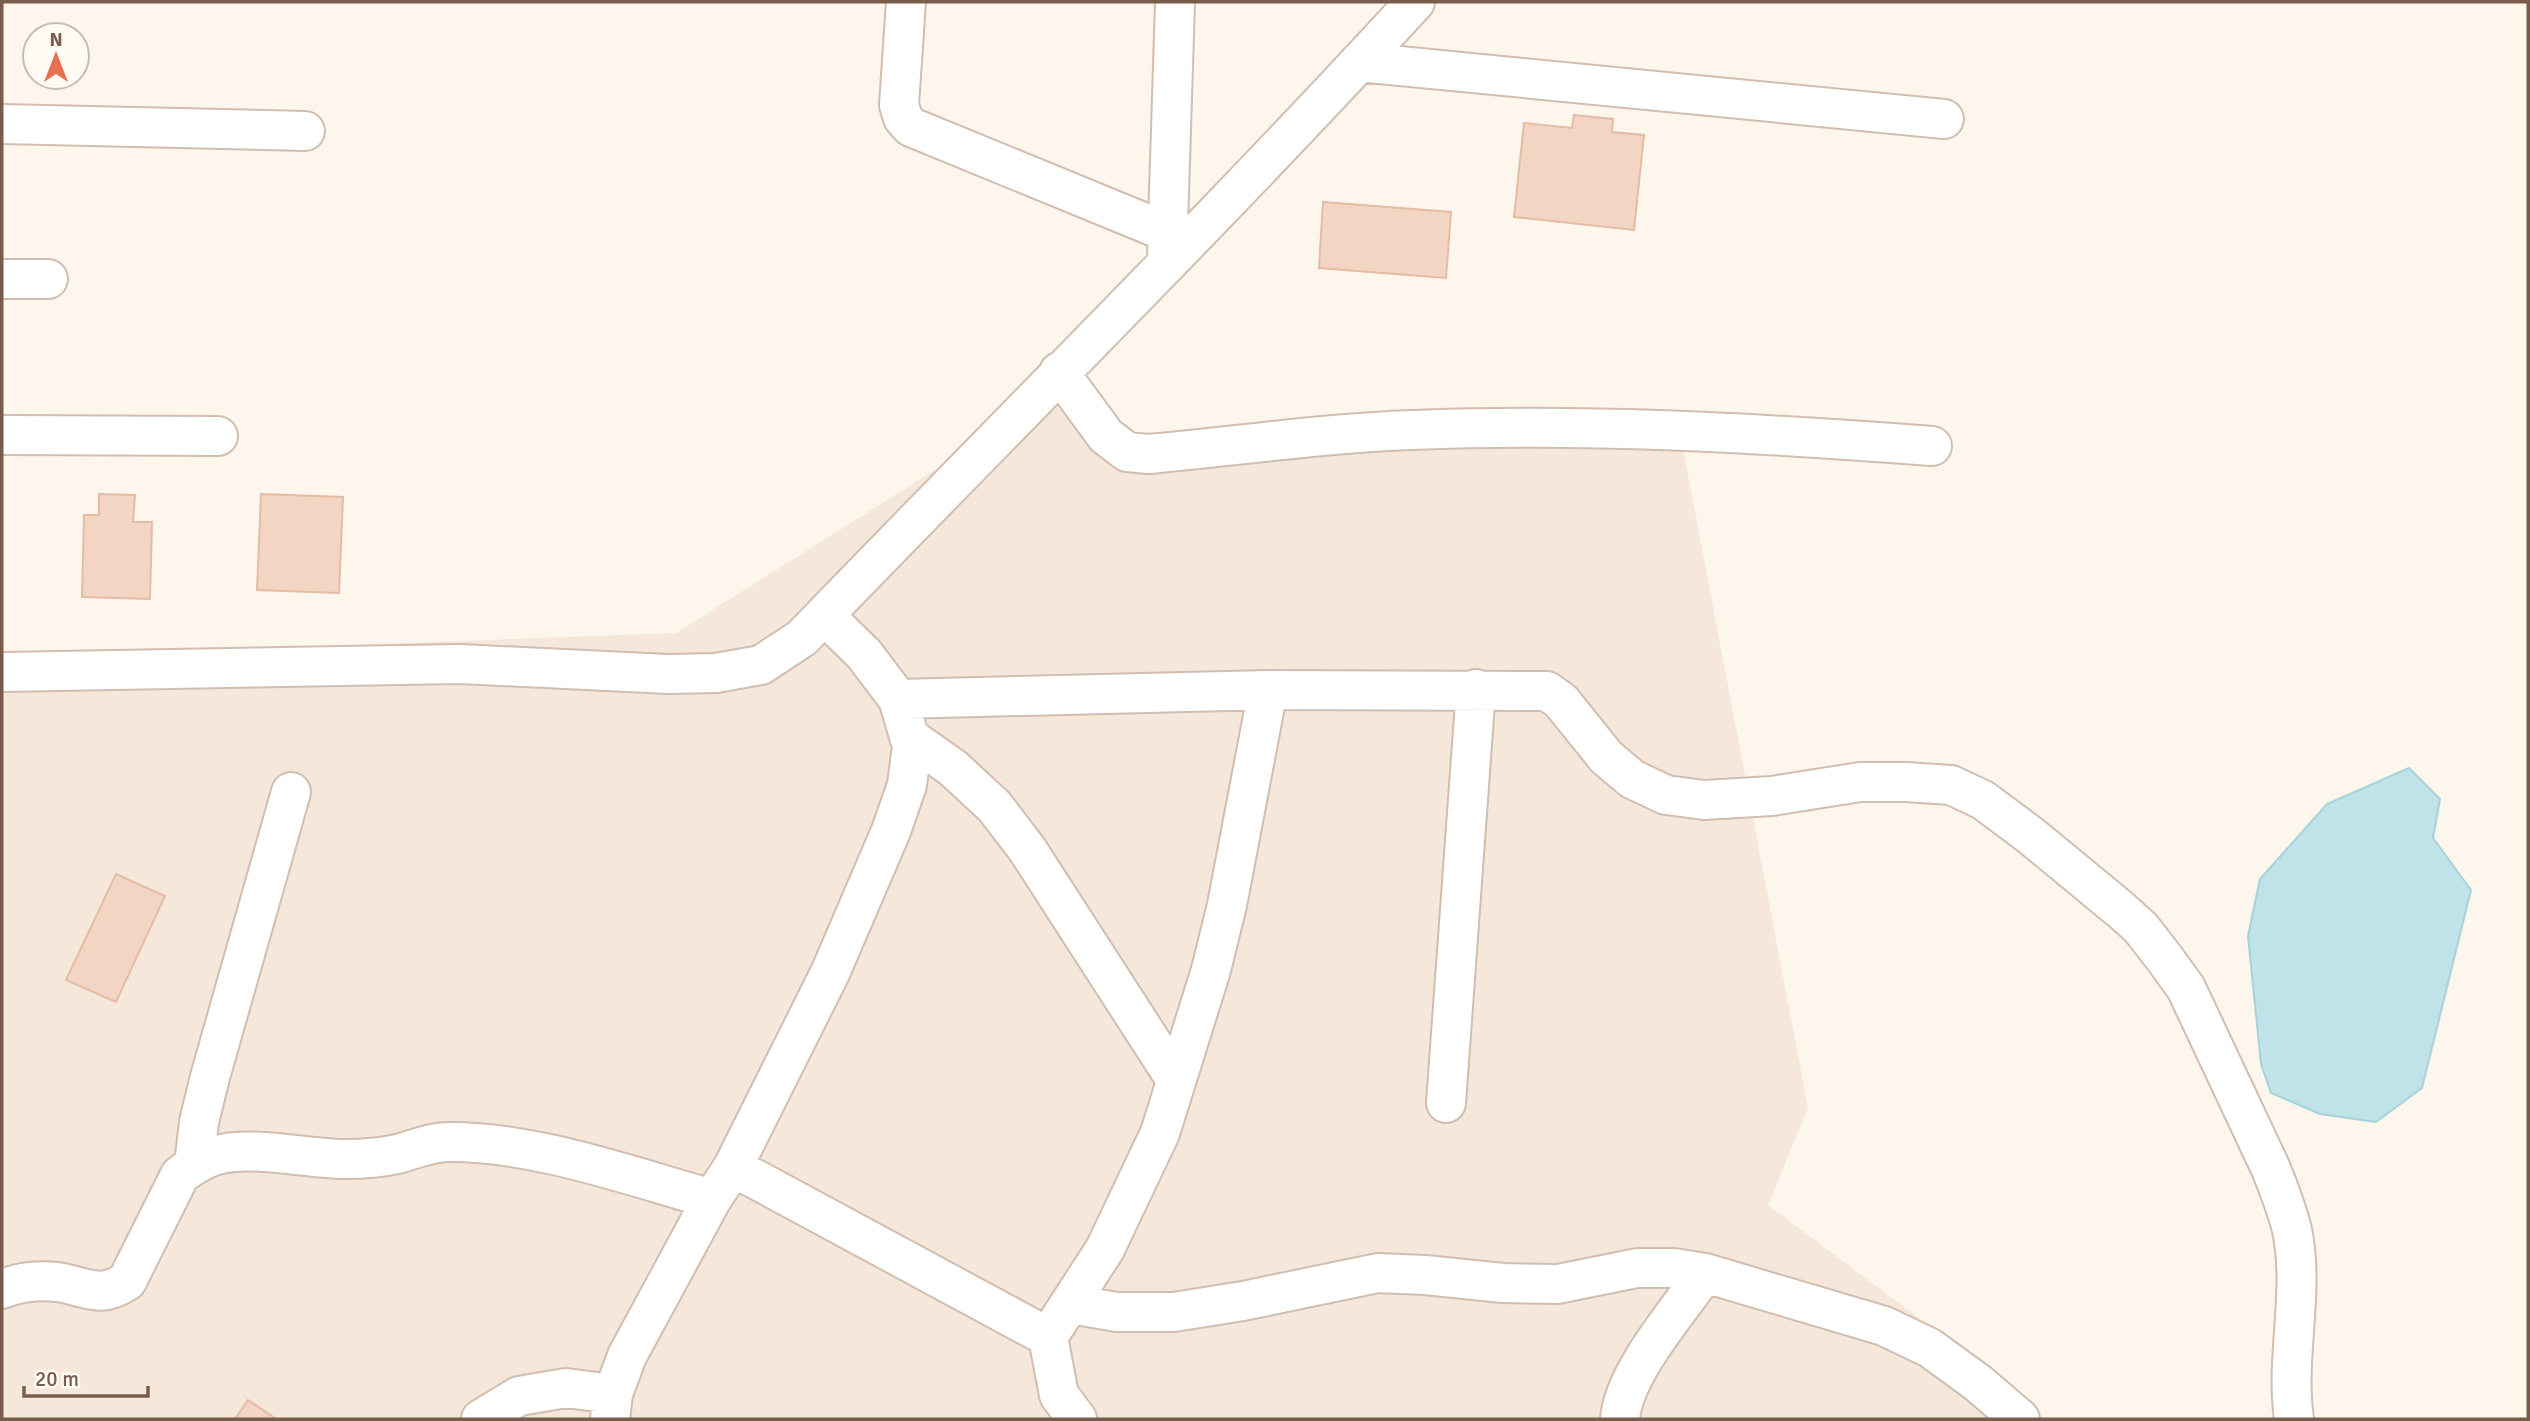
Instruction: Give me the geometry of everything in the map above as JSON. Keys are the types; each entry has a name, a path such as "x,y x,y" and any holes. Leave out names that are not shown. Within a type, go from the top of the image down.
{"street":[{"path":"906,2 899,105 903,118 911,127 1167,249"},
{"path":"1167,249 1175,2"},
{"path":"2,672 459,664 668,674 716,673 761,665 802,638 1059,372 1167,249 1360,62 1415,2"},
{"path":"1360,62 1944,119"},
{"path":"2,124 305,131"},
{"path":"2,279 48,279"},
{"path":"1059,372 1106,436 1126,452 1149,454 1298,436 1465,428 1724,434 1933,446"},
{"path":"2,435 218,436"},
{"path":"481,1419 519,1396 566,1388 612,1406 627,1356 712,1199 733,1167 830,973 891,831 907,785 912,746 898,699 864,654 824,615"},
{"path":"1446,1103 1476,689"},
{"path":"898,699 1268,690 1547,691 1561,701 1606,757 1632,779 1666,795 1704,800 1772,796 1860,782 1951,785 1992,807 2121,909 2141,928 2186,988 2249,1120 2283,1199 2292,1232 2295,1266 2294,1419"},
{"path":"1077,1419 1059,1395 1048,1337 1105,1249 1160,1133 1211,970 1227,905 1268,690"},
{"path":"909,737 953,768 994,806 1027,849 1176,1080"},
{"path":"194,1165 199,1122 210,1077 291,792"},
{"path":"2,1289 36,1281 58,1282 101,1293 115,1289 127,1281 180,1175 218,1154 242,1152 342,1159 394,1155 444,1142 488,1143 535,1152 712,1199"},
{"path":"733,1167 1048,1337"},
{"path":"1070,1304 1117,1312 1174,1312 1243,1301 1378,1273 1503,1283 1558,1284 1636,1268 1674,1268 1705,1273 1884,1326 1930,1348 1978,1382 2020,1419"},
{"path":"1620,1419 1626,1393 1636,1374 1705,1273"}],"shaded area":[{"path":"1049,398 1117,470 1377,432 1682,443 1808,1108 1768,1205 2022,1395 2013,1419 2,1419 2,658 676,633"}],"water":[{"path":"2409,768 2440,799 2433,838 2471,890 2422,1088 2376,1122 2320,1114 2271,1093 2261,1064 2248,936 2260,879 2327,804"}],"building":[{"path":"1574,115 1613,119 1612,132 1644,135 1634,230 1514,217 1524,123 1572,128"},
{"path":"1323,202 1451,212 1446,278 1319,268"},
{"path":"99,494 135,495 133,522 152,522 150,599 82,597 84,515 99,515"},
{"path":"261,494 343,497 339,593 257,590"},
{"path":"116,874 165,896 116,1002 66,980"},
{"path":"248,1400 276,1419 235,1419"}]}
